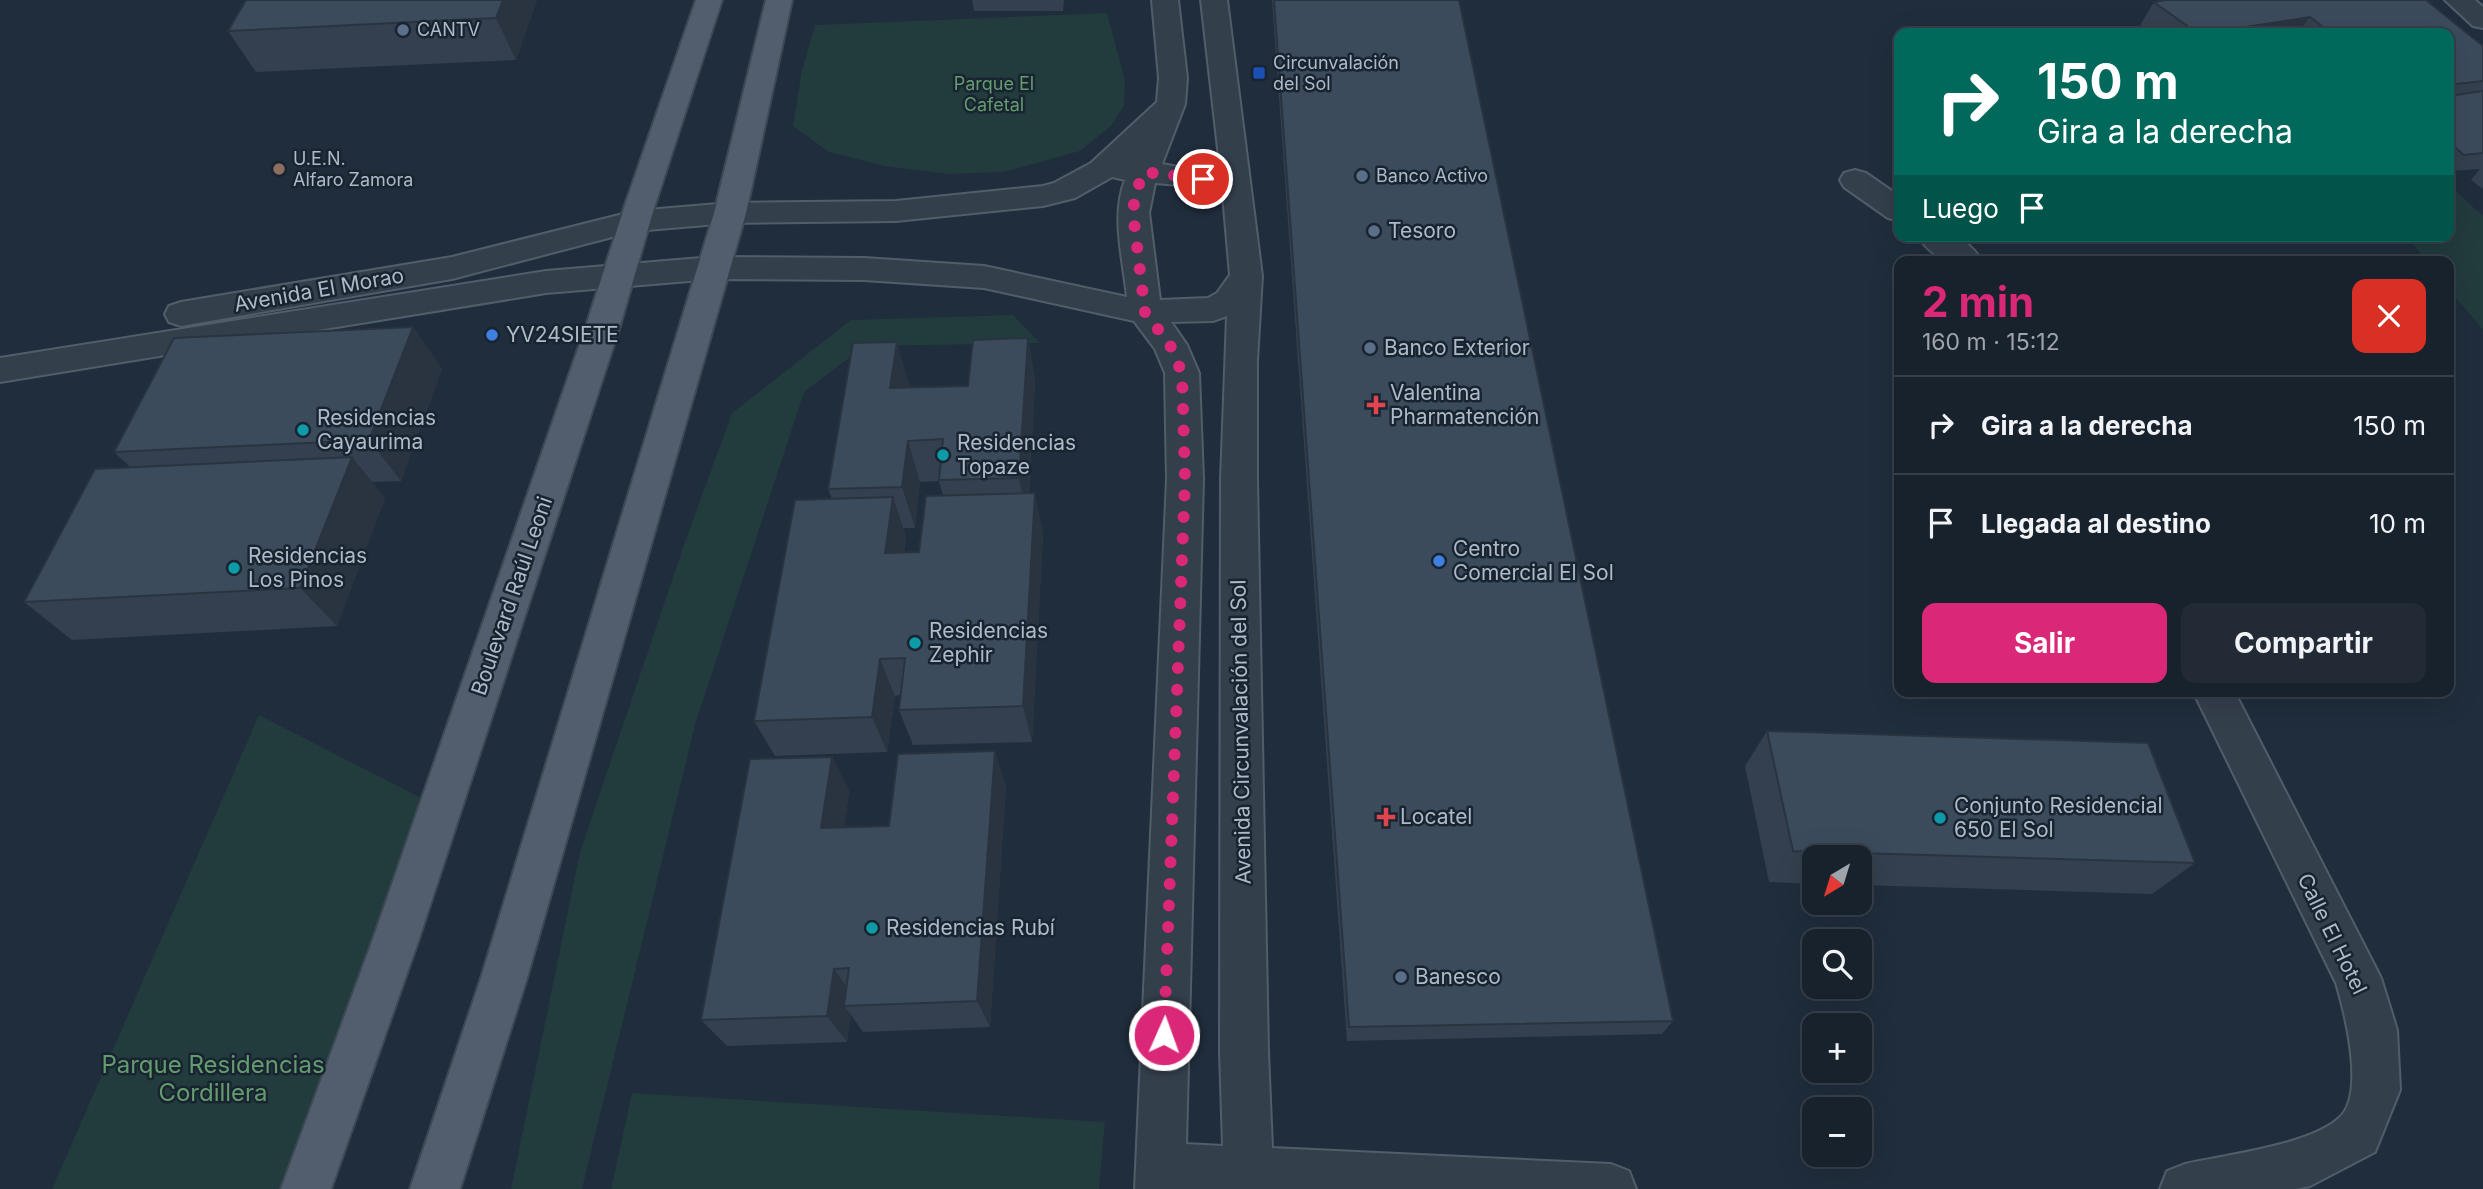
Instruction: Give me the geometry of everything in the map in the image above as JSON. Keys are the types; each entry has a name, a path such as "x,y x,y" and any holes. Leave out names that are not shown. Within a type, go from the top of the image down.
{"main road":[{"name":"Boulevard Raúl Leoni","path":"306,1189 405,913 709,0"},
{"path":"435,1189 508,965 730,213 779,0"}],"street":[{"path":"1165,0 1173,78 1171,104 1135,194 1133,213 1145,312 1170,345 1182,373 1185,479 1160,1178 1611,1189"},
{"name":"Avenida Circunvalación del Sol","path":"1214,0 1246,276 1240,360 1239,480 1244,1052 1249,1181"},
{"path":"2458,0 2483,20"},
{"path":"730,213 896,211 1044,196 1064,191 1102,170 1171,104"},
{"path":"1102,170 1180,175 1238,189"},
{"path":"1855,180 1894,207"},
{"name":"Avenida El Morao","path":"0,345 452,268 635,220 730,213"},
{"path":"1942,242 1960,256"},
{"name":"Avenida El Morao","path":"0,370 546,282 713,268"},
{"path":"713,268 839,268 984,276 1145,312 1213,309 1229,301 1246,276"},
{"name":"Calle El Hotel","path":"2185,1189 2310,1161 2358,1135 2376,1090 2373,1030 2357,978 2216,697"}],"green space":[{"name":"Parque El Cafetal","path":"1107,13 1125,81 1124,106 1111,126 1080,151 1004,172 948,174 884,166 829,152 793,126 802,70 815,25"},
{"path":"2454,189 2483,216 2483,330 2454,295 2454,256 2422,256 2412,242 2454,242"},
{"path":"1013,315 1040,343 865,346 804,392 695,725 582,1189 511,1189 580,852 685,542 732,413 851,320"},
{"name":"Parque Residencias Cordillera","path":"259,715 427,801 282,1189 52,1189"},
{"path":"632,1093 1105,1122 1099,1189 611,1189"}],"building":[{"path":"246,0 503,0 496,18 228,31"},
{"name":"Centro Comercial El Sol","path":"1274,0 1459,0 1673,1021 1349,1027"},
{"path":"2426,0 2483,46 2483,81 2454,84 2454,28 2324,28 2310,17 2239,28 2190,28 2154,2"},
{"path":"2483,91 2483,153 2464,155 2454,146 2454,95"},
{"path":"413,327 369,440 114,452 174,338"},
{"path":"1028,338 1019,478 939,480 943,439 908,441 902,487 828,489 853,343 897,342 890,388 968,386 973,340"},
{"path":"352,457 300,588 24,602 95,469"},
{"name":"Residencias Zephir","path":"1035,493 1023,706 899,710 905,658 880,659 872,717 754,721 795,500 893,497 885,553 919,552 926,496"},
{"name":"Conjunto Residencial 650 El Sol","path":"1767,731 2148,743 2195,863 1872,853 1872,845 1802,845 1802,851 1793,851"},
{"name":"Residencias Rubí","path":"995,751 977,1001 844,1006 849,968 834,969 827,1016 701,1020 750,759 832,757 821,828 889,826 898,754"}],"place":[{"name":"CANTV","path":"403,30"},
{"name":"Circunvalación del Sol","path":"1259,73"},
{"name":"U.E.N. Alfaro Zamora","path":"279,169"},
{"name":"Banco Activo","path":"1362,176"},
{"name":"Tesoro","path":"1374,231"},
{"name":"YV24SIETE","path":"492,335"},
{"name":"Banco Exterior","path":"1370,348"},
{"name":"Valentina Pharmatención","path":"1376,405"},
{"name":"Residencias Cayaurima","path":"303,430"},
{"name":"Residencias Topaze","path":"943,455"},
{"name":"Centro Comercial El Sol","path":"1439,561"},
{"name":"Residencias Los Pinos","path":"234,568"},
{"name":"Residencias Zephir","path":"915,643"},
{"name":"Locatel","path":"1386,817"},
{"name":"Conjunto Residencial 650 El Sol","path":"1940,818"},
{"name":"Residencias Rubí","path":"872,928"},
{"name":"Banesco","path":"1401,977"}],"route":[{"path":"1164,1035 1185,479 1182,373 1170,345 1145,312 1133,213 1135,194 1144,172 1203,179"}]}
